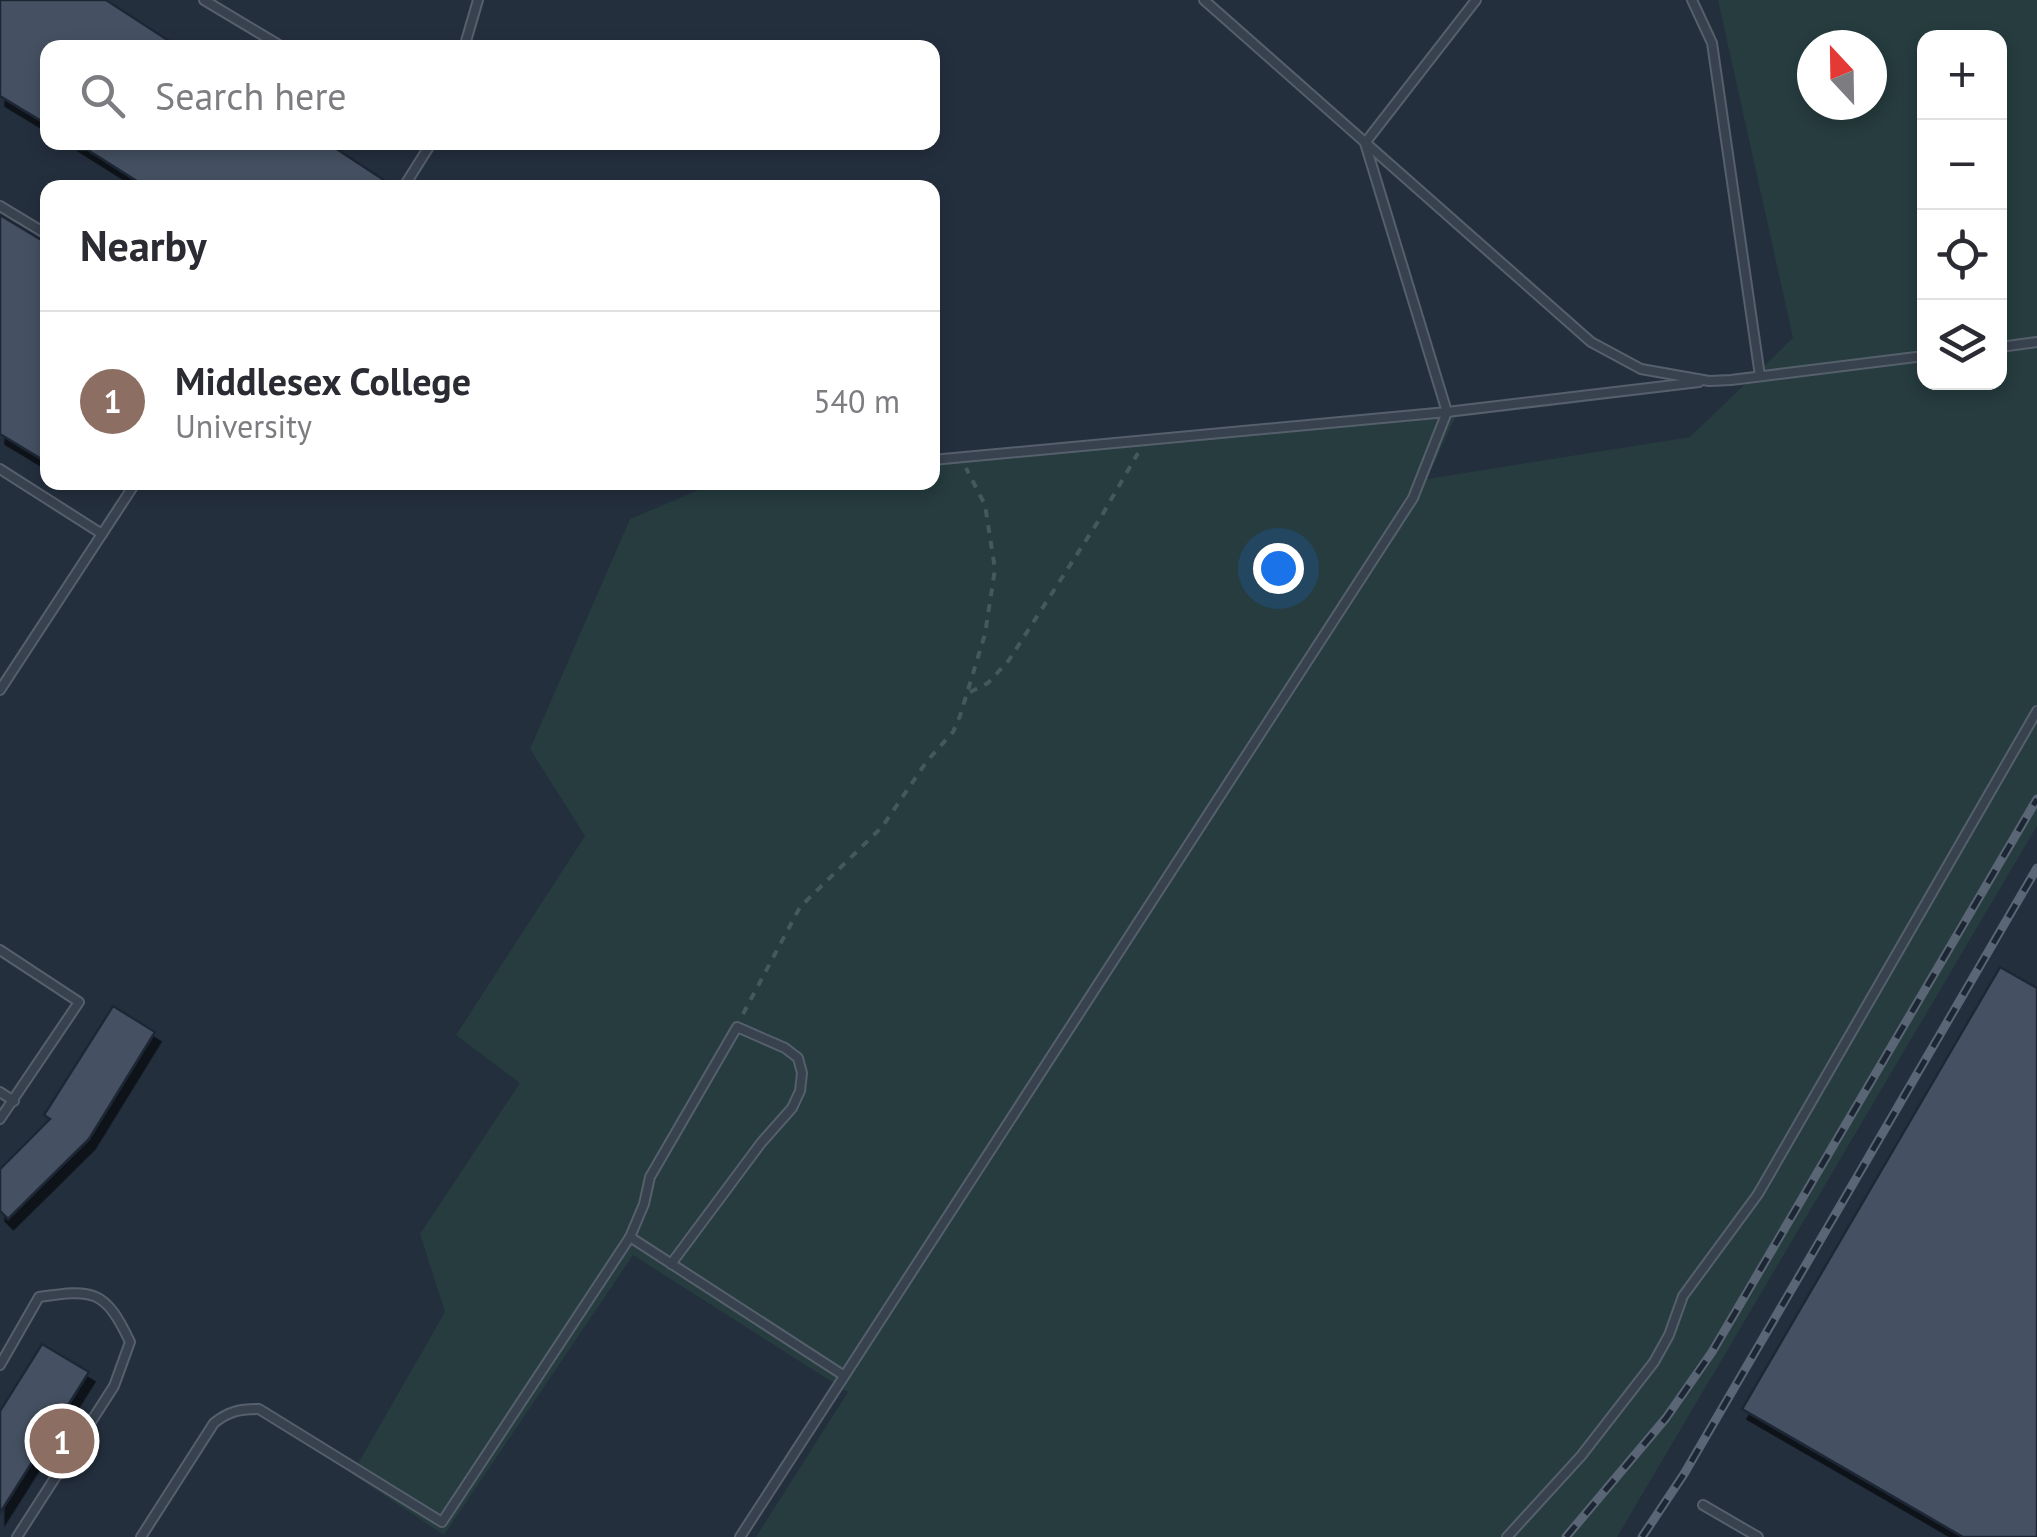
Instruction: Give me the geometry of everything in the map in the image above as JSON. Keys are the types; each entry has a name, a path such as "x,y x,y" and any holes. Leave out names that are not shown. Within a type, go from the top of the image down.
{"lane":[{"path":"204,0 271,40"},
{"path":"466,40 478,0"},
{"path":"1204,0 1591,342 1641,369 1709,380"},
{"path":"1365,143 1476,0"},
{"path":"1692,0 1712,42 1760,376"},
{"path":"740,1537 1413,498 1447,412 1365,143"},
{"path":"408,180 427,150"},
{"path":"0,206 40,229"},
{"path":"2007,346 2037,342"},
{"path":"940,459 1447,412 1917,357"},
{"path":"0,469 102,534"},
{"path":"0,690 131,490"},
{"path":"1508,1537 1580,1456 1654,1362 1669,1336 1682,1296 1758,1194 2037,711"},
{"path":"0,950 79,1002 0,1119"},
{"path":"141,1537 214,1423 229,1412 243,1409 259,1410 442,1522 630,1237 650,1177 737,1027 785,1048 798,1058 802,1073 800,1090 792,1108 671,1264"},
{"path":"0,1092 14,1101"},
{"path":"630,1237 843,1375"},
{"path":"0,1365 39,1298 80,1291 101,1299 120,1320 130,1342 114,1386 16,1537"},
{"path":"1702,1505 1758,1537"}],"path":[{"path":"967,693 988,683 1009,660 1134,464 1143,439"},
{"path":"737,1027 800,907 882,827 953,732 985,634 995,569 985,505 974,478 958,457"}],"green space":[{"path":"1718,0 2037,0 2037,826 1617,1537 756,1537 848,1392 633,1255 444,1535 352,1474 445,1312 420,1234 520,1083 456,1035 585,836 530,749 630,519 698,490 940,490 940,457 1458,411 1427,479 1690,437 1793,338"}],"building":[{"path":"0,0 106,0 168,40 40,40 40,120 0,96"},
{"path":"88,150 338,150 384,180 135,180"},
{"path":"0,215 40,239 40,458 0,434"},
{"path":"2000,967 2037,988 2037,1537 1963,1537 1742,1409"},
{"path":"113,1006 155,1032 89,1139 8,1219 0,1211 0,1169 50,1119 44,1115"},
{"path":"42,1344 89,1372 0,1513 0,1411"}],"railway":[{"path":"1566,1537 1666,1418 1712,1352 2037,799"},
{"path":"1642,1537 1684,1474 2037,868"}],"place":[{"name":"Middlesex College","path":"62,1441"}]}
